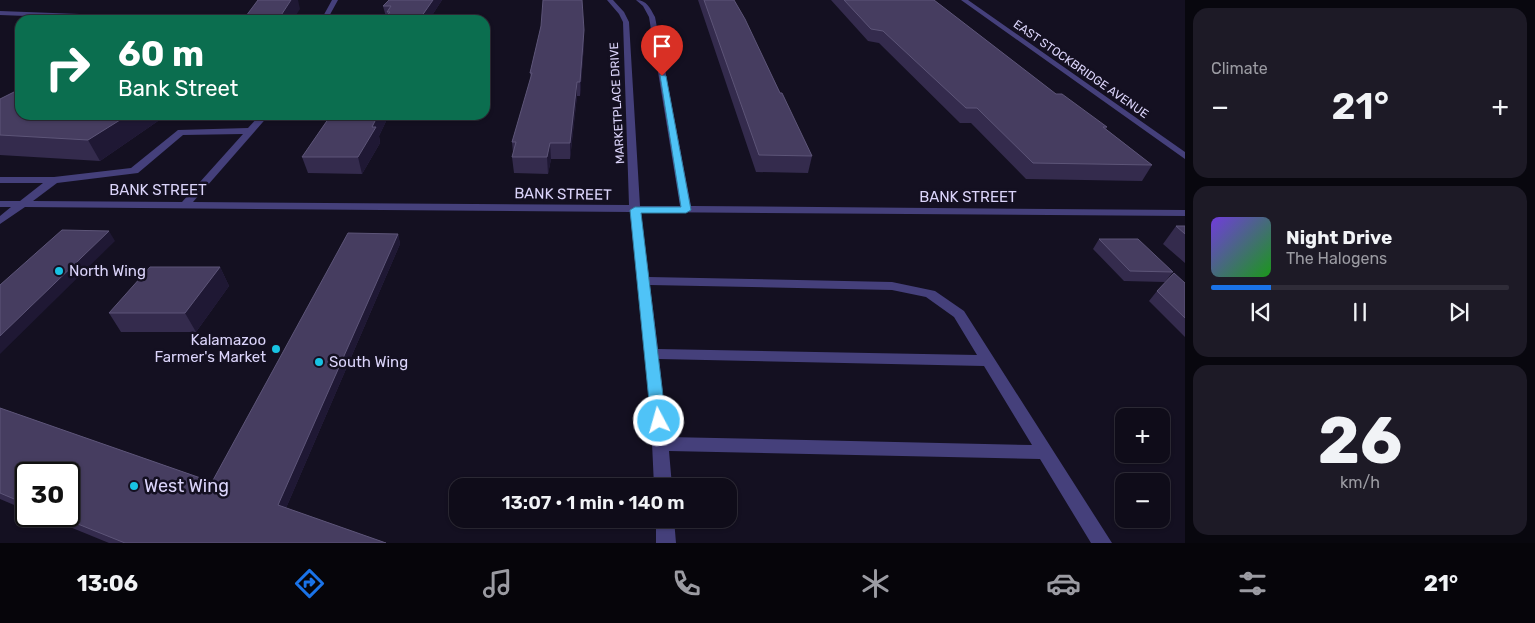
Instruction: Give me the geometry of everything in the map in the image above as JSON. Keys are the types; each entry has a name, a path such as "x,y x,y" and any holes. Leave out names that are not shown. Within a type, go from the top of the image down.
{"street":[{"path":"327,15 335,0"},
{"name":"MARKETPLACE DRIVE","path":"610,0 622,13 626,22 635,210 652,354 662,478"},
{"path":"639,0 645,5 652,18 686,210"},
{"name":"EAST STOCKBRIDGE AVENUE","path":"964,0 1185,156"},
{"path":"0,13 36,15"},
{"path":"185,204 260,120"},
{"path":"0,180 54,180 134,171 180,132 250,131"},
{"path":"0,221 54,180"},
{"name":"BANK STREET","path":"0,204 1185,213"},
{"path":"642,281 892,286 930,294 959,314 1102,543"},
{"path":"652,354 988,360"},
{"path":"660,444 1045,452"},
{"path":"665,528 666,543"}],"building":[{"path":"258,0 291,0 281,15 247,15"},
{"path":"389,0 433,0 422,15 387,15 391,6 383,6"},
{"path":"543,0 582,0 584,30 580,82 577,82 570,143 550,143 547,157 512,157 516,142 512,142 532,73 530,73 541,26"},
{"path":"704,0 734,0 812,156 759,155"},
{"path":"844,0 934,0 1056,94 1062,94 1107,127 1103,127 1152,165 1033,163 977,108 966,108 883,31 871,29"},
{"path":"15,92 15,120 120,120 88,140 0,135 0,99"},
{"path":"328,120 376,120 372,127 376,127 358,157 302,157"},
{"path":"1176,226 1185,226 1185,234"},
{"path":"62,230 109,231 0,336 0,285"},
{"path":"348,233 398,234 278,505 386,543 125,543 80,525 80,462 15,462 15,499 0,493 0,408 212,482"},
{"path":"1099,239 1138,239 1173,272 1130,271"},
{"path":"150,267 220,267 185,313 109,313"},
{"path":"1174,273 1185,283 1185,318 1157,291"}],"place":[{"name":"North Wing","path":"59,271"},
{"name":"Kalamazoo Farmer's Market","path":"276,349"},
{"name":"South Wing","path":"319,362"},
{"name":"West Wing","path":"134,486"}],"route":[{"path":"659,421 635,210 686,210 662,76"}]}
